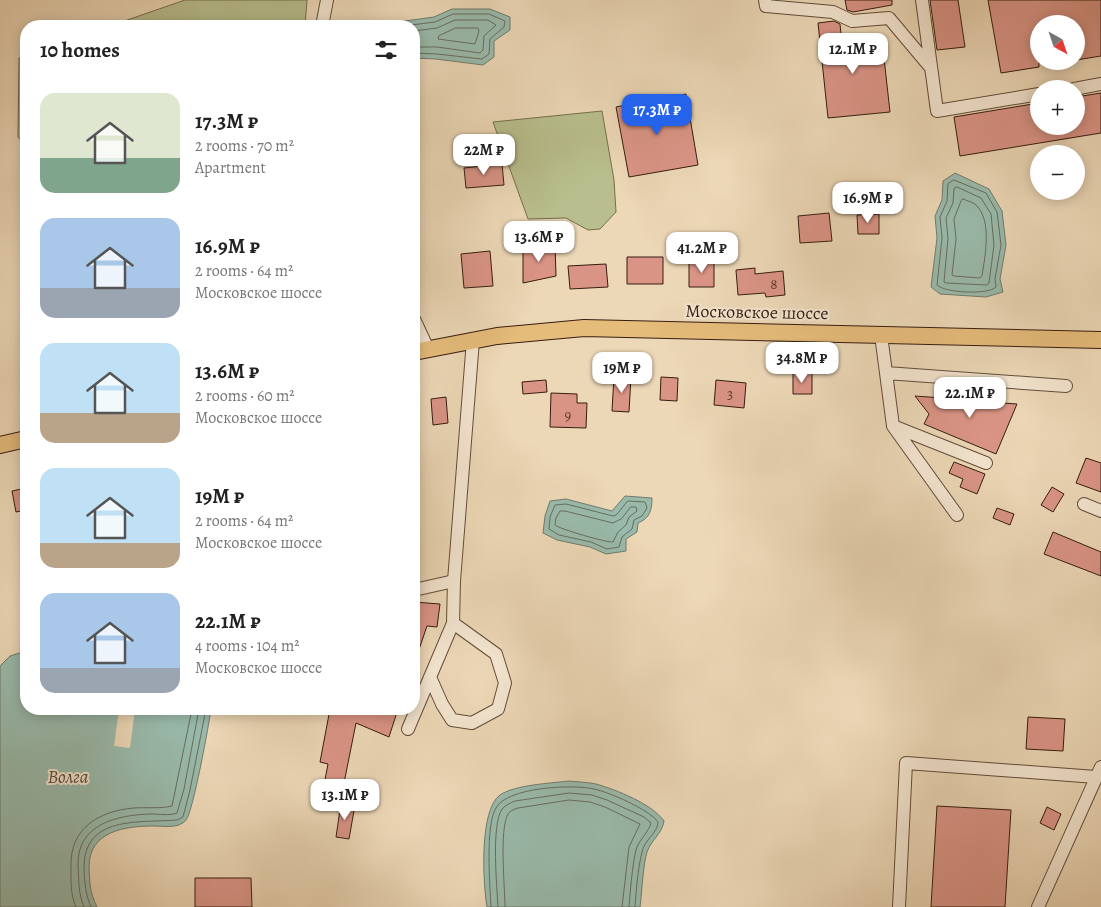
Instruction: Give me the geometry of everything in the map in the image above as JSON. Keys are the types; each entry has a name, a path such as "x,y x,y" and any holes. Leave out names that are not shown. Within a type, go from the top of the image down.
{"main road":[{"name":"Московское шоссе","path":"421,351 473,340 532,332 584,328 1101,340"},
{"path":"0,445 20,440"}],"lane":[{"path":"323,20 327,0"},
{"path":"765,0 766,6 833,12 852,21 889,18 931,68"},
{"path":"922,0 937,111 1030,96"},
{"path":"1085,87 1101,84"},
{"path":"881,335 893,426 957,515"},
{"path":"420,701 453,623 454,581 473,340"},
{"path":"886,374 1066,386"},
{"path":"893,426 986,463"},
{"path":"1084,504 1101,511"},
{"path":"420,589 454,581"},
{"path":"430,677 442,704 452,720 472,723 498,709 505,683 496,654 453,623"},
{"path":"408,729 414,715"},
{"path":"899,907 906,763 1099,772 1096,792 1038,907"}],"green space":[{"path":"185,0 307,0 305,20 127,20"},
{"path":"20,58 20,139 18,137"},
{"path":"602,111 614,180 616,212 600,229 588,230 566,218 528,219 493,122"}],"water":[{"path":"452,9 490,9 510,17 510,30 494,41 494,57 483,65 420,58 420,20 412,20 434,17"},
{"path":"955,173 989,189 1002,211 1006,245 1000,279 1003,292 986,297 940,294 931,287 937,238 935,216 942,200 943,181"},
{"path":"625,496 652,498 652,506 648,516 638,523 637,532 626,539 626,551 606,554 590,547 557,540 543,533 545,516 550,501 566,499 612,511"},
{"name":"Волга","path":"20,653 20,715 210,715 196,785 186,820 175,826 143,826 121,829 102,838 95,845 89,867 91,891 97,907 0,907 0,666 10,656"},
{"path":"569,781 596,784 624,794 643,803 664,821 661,830 647,852 640,907 487,907 484,881 484,848 489,815 493,803 500,795 514,789"}],"pier":[{"path":"118,715 134,715 130,748 114,746"}],"building":[{"path":"845,0 892,0 892,5 853,12 847,10"},
{"path":"930,0 958,0 965,47 937,50"},
{"path":"988,0 1101,0 1101,56 1085,59 1085,15 1030,15 1030,68 1001,73"},
{"path":"834,21 840,24 842,44 882,40 890,112 828,118 818,23"},
{"path":"1101,93 1101,133 960,156 954,117 1030,104 1030,135 1085,135 1085,96"},
{"path":"686,94 698,165 629,177 616,107"},
{"path":"502,164 504,185 466,188 464,168"},
{"path":"829,213 832,241 800,243 798,216"},
{"path":"879,214 879,234 858,234 857,215"},
{"path":"555,244 556,276 523,283 523,250"},
{"path":"490,251 493,286 464,288 461,254"},
{"path":"627,257 663,257 663,284 627,284"},
{"path":"689,261 714,261 714,287 689,287"},
{"path":"606,264 608,287 570,289 568,266"},
{"path":"755,268 755,274 783,271 785,295 766,297 765,293 738,295 736,270"},
{"path":"793,373 812,373 812,394 793,394"},
{"path":"614,376 631,377 629,412 612,411"},
{"path":"661,377 678,378 677,401 660,400"},
{"path":"546,380 547,392 523,394 522,382"},
{"path":"716,380 746,383 744,408 714,405"},
{"path":"962,390 989,402 1017,404 996,454 924,424 929,414 915,396 957,399"},
{"path":"551,393 577,394 577,403 587,403 586,428 550,427"},
{"path":"446,397 448,423 433,425 431,399"},
{"path":"1086,458 1101,463 1101,492 1076,483"},
{"path":"954,462 985,474 977,494 960,487 963,479 949,473"},
{"path":"1052,487 1064,494 1053,512 1041,505"},
{"path":"20,489 20,511 16,512 12,491"},
{"path":"997,508 1014,514 1010,525 993,518"},
{"path":"1053,532 1101,552 1101,576 1044,554"},
{"path":"420,602 440,604 437,627 427,626 420,646"},
{"path":"329,715 396,715 389,737 356,723 342,793 323,790 328,764 320,762"},
{"path":"1028,717 1065,719 1063,751 1026,749"},
{"path":"341,803 355,805 349,839 336,837"},
{"path":"937,806 1011,810 1005,907 931,907"},
{"path":"1047,807 1061,814 1054,830 1040,823"},
{"path":"195,878 251,878 252,907 195,907"}]}
